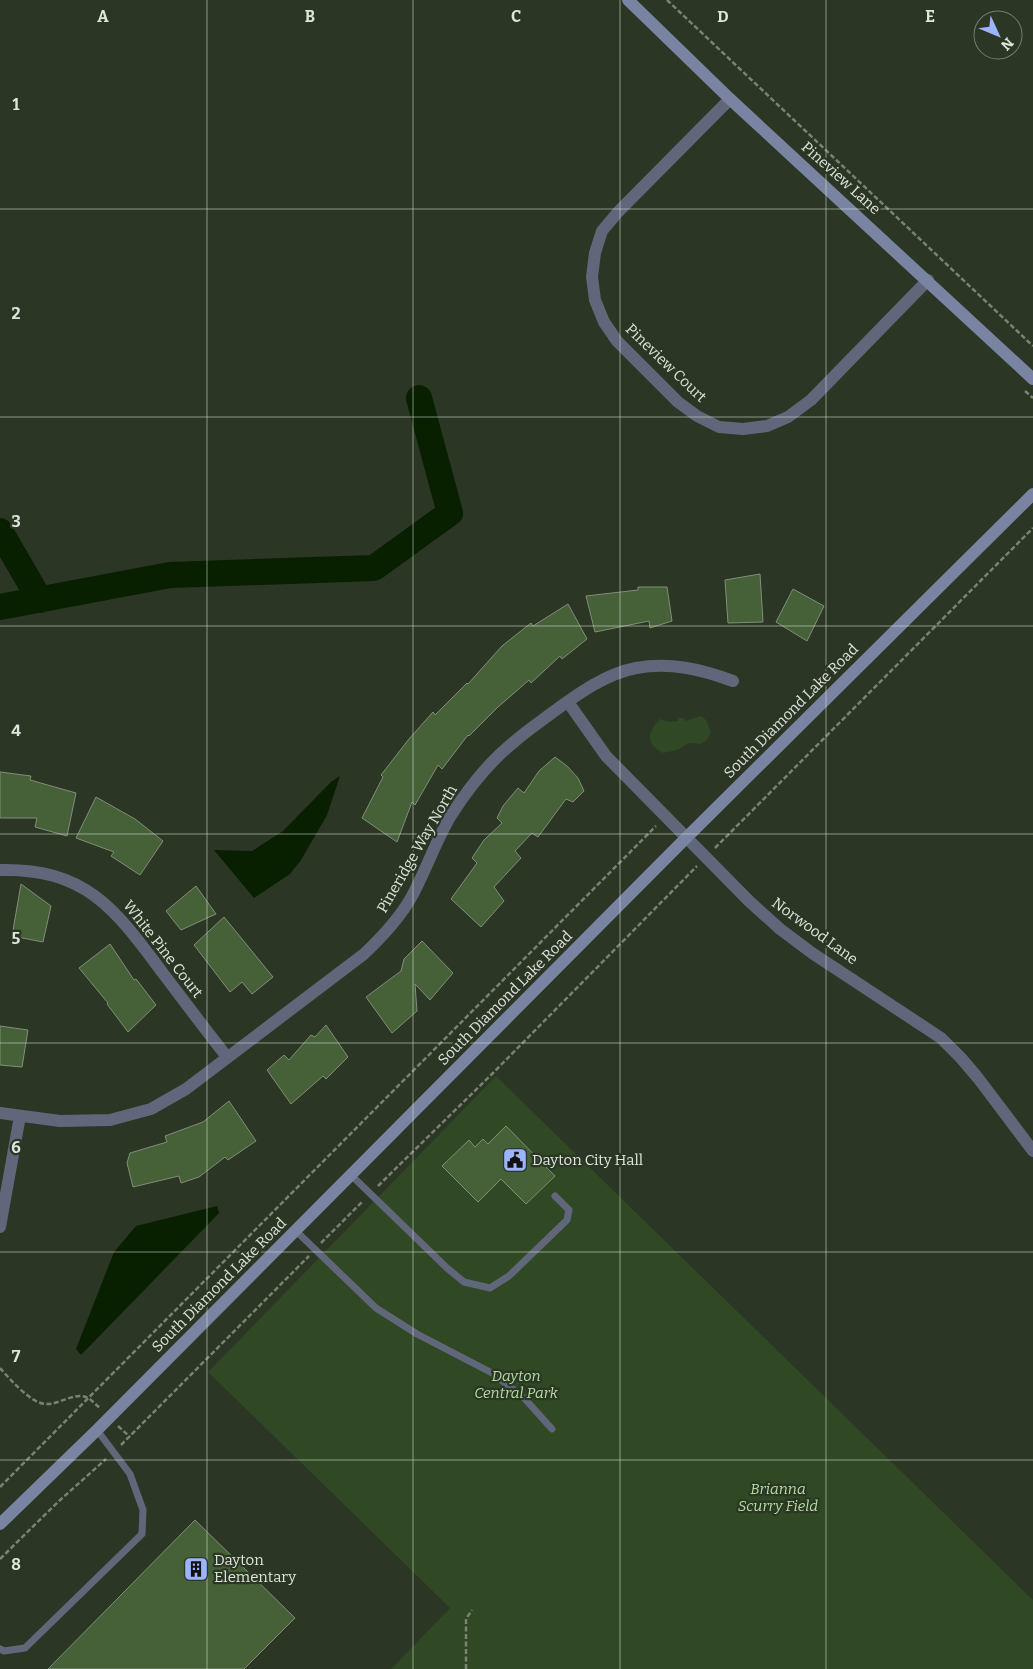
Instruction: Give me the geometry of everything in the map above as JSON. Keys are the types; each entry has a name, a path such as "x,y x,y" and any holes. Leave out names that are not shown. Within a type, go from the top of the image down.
{"street":[{"name":"Pineview Lane","path":"628,0 730,99 1033,379"},
{"name":"Pineview Court","path":"730,99 618,212 602,231 595,253 592,277 595,300 604,322 618,340 678,402 697,416 719,426 743,429 767,426 788,417 811,400 928,280"},
{"name":"South Diamond Lake Road","path":"0,1524 110,1417 687,837 1033,494"},
{"name":"Pineridge Way North","path":"0,1113 60,1121 110,1120 151,1109 186,1090 364,954 385,934 412,897 433,848 451,816 471,787 513,742 568,702 610,676 636,668 679,666 702,670 733,681"},
{"name":"Norwood Lane","path":"568,702 606,756 749,902 812,953 941,1038 978,1078 1033,1151"},
{"name":"White Pine Court","path":"0,870 23,870 56,876 76,884 105,903 128,928 227,1057"},
{"path":"0,1227 20,1116"}],"lane":[{"path":"352,1175 447,1268 464,1282 490,1288 509,1276 567,1220 569,1210 555,1196"},
{"path":"296,1231 353,1287 383,1313 417,1334 494,1374 535,1409 552,1429"},
{"path":"0,1649 4,1651 25,1648 142,1534 143,1510 130,1474 96,1430"}],"path":[{"path":"667,0 1033,346"},
{"path":"0,1558 59,1501 130,1437 370,1193 499,1067 1033,528"},
{"path":"0,1487 666,816"},
{"path":"0,1368 22,1390 39,1402 45,1404 82,1396 88,1398 130,1437"},
{"path":"466,1669 466,1619 472,1610"}],"green space":[{"path":"701,716 706,720 711,732 707,740 701,744 688,743 678,750 663,753 653,746 650,733 660,719 670,722 678,721 678,718 684,718 685,721"},
{"name":"Dayton Central Park","path":"496,1076 1033,1600 1033,1669 391,1669 450,1608 208,1372"}],"shaded area":[{"path":"340,776 327,815 301,860 290,874 254,898 214,850 252,851 283,831 331,782"},
{"path":"217,1206 219,1213 81,1355 76,1349 114,1252 136,1226"}],"building":[{"path":"760,574 763,622 728,623 725,580"},
{"path":"638,587 667,587 672,621 650,628 649,621 595,632 586,596 638,590"},
{"path":"793,589 824,606 807,641 776,622"},
{"path":"568,604 587,639 562,659 560,656 531,683 529,680 468,735 442,769 438,765 415,805 412,802 397,842 362,818 383,777 381,775 433,712 435,715 468,684 502,646 531,623 533,626"},
{"path":"555,757 578,778 584,791 573,802 566,799 538,837 532,833 515,851 521,858 494,887 504,901 481,927 451,899 477,863 472,858 484,840 502,823 497,818 503,806 518,788 524,793 539,771"},
{"path":"0,772 31,776 30,780 76,793 67,836 35,827 37,818 0,818"},
{"path":"96,797 135,819 163,841 140,875 111,856 114,852 76,838"},
{"path":"21,884 51,906 43,942 12,936"},
{"path":"196,886 216,914 181,930 166,911"},
{"path":"224,917 273,977 252,994 242,982 230,992 194,945"},
{"path":"422,941 453,973 430,1000 415,984 417,1011 392,1033 366,997 401,971 404,959"},
{"path":"110,944 134,980 136,979 156,1005 128,1032 108,1003 79,968"},
{"path":"326,1025 348,1057 326,1079 323,1076 291,1104 267,1070 284,1055 289,1060 311,1035 315,1037"},
{"path":"0,1026 28,1030 22,1067 0,1065"},
{"path":"229,1101 256,1141 228,1160 225,1157 199,1177 181,1183 179,1176 133,1187 127,1163 130,1153 167,1142 165,1136 203,1122"},
{"path":"506,1126 555,1176 526,1204 501,1179 478,1202 442,1166 469,1140 475,1147 483,1139 488,1144"},
{"name":"Dayton Elementary","path":"195,1520 295,1618 244,1669 48,1669"}],"waterway":[{"path":"0,607 170,575 374,568 450,513 419,398"},
{"path":"0,531 40,600"}],"place":[{"name":"Dayton City Hall","path":"515,1160"},
{"name":"Dayton Elementary","path":"196,1569"}],"park label":[{"name":"Brianna Scurry Field","path":"778,1498"}]}
